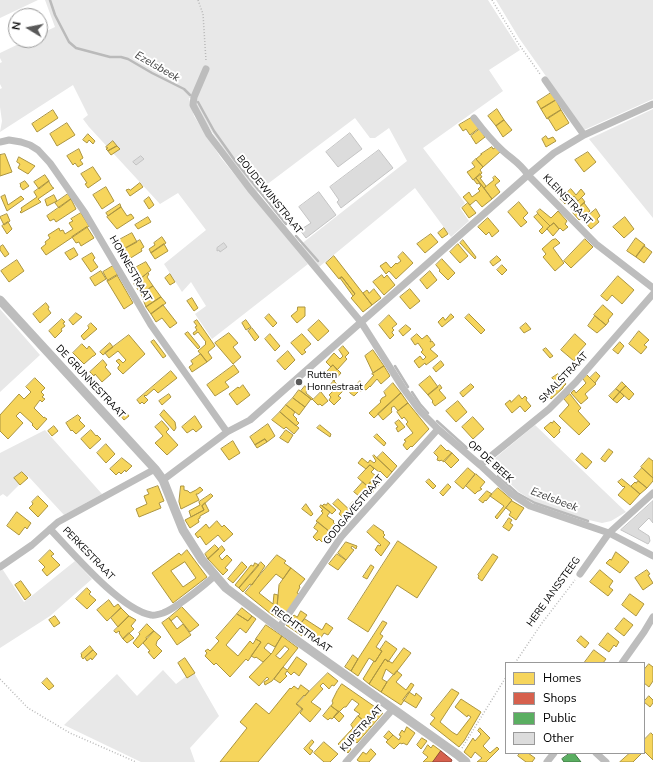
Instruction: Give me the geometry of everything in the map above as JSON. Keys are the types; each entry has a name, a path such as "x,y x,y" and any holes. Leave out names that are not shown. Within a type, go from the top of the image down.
{"street":[{"name":"BOUDEWIJNSTRAAT","path":"206,69 194,97 193,105 209,135 250,189 361,322"},
{"path":"545,80 584,135"},
{"path":"163,480 227,432 250,420 528,175 554,154 584,135 653,104"},
{"name":"KLEINSTRAAT","path":"474,118 489,137 504,152 522,165 528,175 596,244 653,288"},
{"name":"HONNESTRAAT","path":"0,142 9,140 30,145 38,150 50,163 86,213 151,325 227,432"},
{"name":"SMALSTRAAT","path":"480,465 549,409 653,294"},
{"name":"DE GRUNNESTRAAT","path":"0,300 156,469 163,480"},
{"name":"OP DE BEEK","path":"361,322 407,394 420,411 510,493 530,506 609,533 653,555"},
{"name":"GODGAVESTRAAT","path":"279,628 341,537 438,429"},
{"name":"PERKESTRAAT","path":"156,469 58,522 50,529 106,588 129,605 152,616 163,614 216,576"},
{"name":"RECHTSTRAAT","path":"163,480 183,530 202,560 239,598 466,762"},
{"name":"HERE JANSSTEEG","path":"580,574 609,533 653,493"},
{"path":"0,567 32,545 50,529"},
{"path":"623,662 653,617"},
{"name":"KUPSTRAAT","path":"346,762 393,709"},
{"path":"547,762 553,754"},
{"path":"597,754 606,762"}],"path":[{"path":"198,0 203,14 206,69"},
{"path":"492,0 518,43 545,80"},
{"name":"HERE JANSSTEEG","path":"516,662 542,623 580,574"},
{"path":"0,679 28,708 70,733 136,762"},
{"path":"458,755 505,679"}],"shaded area":[{"path":"0,0 38,0 21,8 8,8 8,14 0,18"},
{"path":"45,0 488,0 520,50 489,70 503,91 423,148 465,203 460,208 469,221 451,237 415,188 319,267 300,245 407,161 389,128 375,138 370,138 355,118 257,192 222,146 191,98 189,98 194,116 221,158 308,264 212,339 195,314 206,306 191,282 182,292 164,264 206,230 178,193 160,204 89,127 83,119 88,115 73,85 0,132 2,121 0,89 2,88 0,84 0,63 2,62 0,53 10,48 48,48 48,30 55,27"},
{"path":"496,0 653,0 653,99 584,130 519,38"},
{"path":"653,109 653,218 589,139"},
{"path":"0,309 40,355 0,392"},
{"path":"535,425 626,512 611,521 602,523 535,502 519,492 492,466 494,459"},
{"path":"45,430 102,494 64,515 28,476 7,497 3,494 0,496 0,453"},
{"path":"75,561 92,579 50,616 0,648 0,571 3,570 24,602"},
{"path":"163,670 176,684 193,671 219,716 190,748 195,762 141,762 64,725 117,674 137,696"}],"building: Homes":[{"path":"551,93 556,100 541,109 537,102"},
{"path":"556,100 561,110 547,119 541,109"},
{"path":"497,109 504,120 496,126 488,116"},
{"path":"53,110 58,118 37,132 32,124"},
{"path":"561,110 569,123 556,131 548,118"},
{"path":"471,118 479,128 470,135 466,129 463,131 459,125"},
{"path":"504,120 512,130 503,137 496,126"},
{"path":"67,123 75,135 57,146 50,134"},
{"path":"480,129 485,137 476,144 471,136"},
{"path":"88,134 95,141 93,144 89,140 87,143 83,140"},
{"path":"546,136 548,139 553,137 556,141 546,147 542,139"},
{"path":"113,141 117,146 108,151 106,149 108,148 106,147"},
{"path":"117,146 120,149 111,155 108,151"},
{"path":"492,147 493,149 496,147 500,152 483,167 476,159"},
{"path":"79,149 83,158 80,160 83,164 78,167 75,163 73,165 67,156"},
{"path":"588,152 596,162 584,172 575,160"},
{"path":"5,154 12,172 0,176 0,155"},
{"path":"19,157 35,166 28,174 18,168 20,164 17,162"},
{"path":"476,159 483,167 480,170 482,173 473,180 467,172 475,167 472,163"},
{"path":"93,167 101,179 88,188 85,184 87,183 81,174"},
{"path":"480,174 482,177 480,178 486,186 484,188 476,178"},
{"path":"45,175 49,181 39,189 34,182"},
{"path":"495,176 500,181 495,185 500,192 492,199 484,188 494,180 493,178"},
{"path":"476,178 492,199 482,207 476,200 470,205 463,197 469,192 472,197 480,191 478,189 481,186 474,180"},
{"path":"25,181 29,186 23,190 20,184"},
{"path":"49,181 54,188 38,199 41,202 21,213 21,208 37,197 34,192"},
{"path":"140,183 143,187 130,196 126,190 130,190"},
{"path":"106,187 114,201 102,209 93,195"},
{"path":"571,189 576,195 581,189 585,194 578,201 574,196 565,204 560,199"},
{"path":"68,194 71,199 59,208 55,203"},
{"path":"5,195 8,205 21,196 24,199 7,211 1,197"},
{"path":"54,195 57,201 47,206 45,200"},
{"path":"149,197 154,205 149,209 144,201"},
{"path":"582,198 585,202 574,212 570,208"},
{"path":"71,199 76,209 56,222 54,219 50,221 47,216"},
{"path":"519,202 528,213 523,218 527,222 521,227 508,212"},
{"path":"468,203 476,213 469,218 462,208"},
{"path":"584,203 590,211 579,220 573,213"},
{"path":"120,204 121,207 108,216 106,213"},
{"path":"121,207 127,216 131,214 134,218 117,229 107,217"},
{"path":"540,209 551,218 558,211 567,221 565,224 568,227 563,231 554,223 550,226 538,214 537,212"},
{"path":"596,209 600,216 597,219 599,222 591,229 583,220"},
{"path":"81,213 89,226 46,255 41,248 50,238 48,235 59,228 60,231 63,230 65,234 73,229 69,223 73,221 71,219"},
{"path":"7,214 10,221 4,225 0,217"},
{"path":"538,214 550,226 542,234 539,231 543,227 534,217"},
{"path":"148,217 151,222 138,229 135,225"},
{"path":"625,217 634,229 624,238 613,227"},
{"path":"488,218 499,231 492,237 489,232 486,235 478,227"},
{"path":"8,222 12,229 7,234 2,226"},
{"path":"554,223 559,229 553,236 547,229"},
{"path":"87,227 94,238 81,246 79,242 76,243 72,237"},
{"path":"444,228 448,234 442,238 438,233"},
{"path":"132,233 137,242 124,249 119,240"},
{"path":"431,234 438,242 425,253 417,244"},
{"path":"162,237 166,243 151,253 149,249"},
{"path":"636,238 645,245 636,257 627,251"},
{"path":"556,239 560,243 553,248 564,263 555,271 543,257 546,254 542,249 552,240"},
{"path":"585,239 593,247 571,268 564,261"},
{"path":"140,240 144,247 141,249 142,251 129,259 124,249"},
{"path":"463,240 476,257 475,259 460,243"},
{"path":"164,244 168,251 155,259 151,253"},
{"path":"458,244 468,256 460,263 450,252"},
{"path":"3,245 9,254 5,257 0,250 0,247"},
{"path":"644,246 652,252 644,263 636,257"},
{"path":"74,248 78,255 70,260 65,253"},
{"path":"403,252 413,263 396,279 389,271 386,274 380,266 386,262 391,268 396,263 397,264 401,261 398,257"},
{"path":"92,253 95,258 93,260 98,267 91,272 82,259"},
{"path":"334,256 372,305 363,312 351,298 355,294 342,277 339,279 326,263"},
{"path":"497,256 501,260 493,266 490,262"},
{"path":"442,259 455,273 448,280 439,271 440,270 436,265"},
{"path":"17,260 24,271 9,282 1,271"},
{"path":"146,262 151,270 139,280 133,269"},
{"path":"502,265 507,270 502,275 497,270"},
{"path":"113,266 118,275 108,281 103,272"},
{"path":"101,271 106,279 95,286 90,278"},
{"path":"430,271 437,280 427,289 420,280"},
{"path":"148,273 149,274 147,277 153,286 141,294 134,284"},
{"path":"170,274 175,282 170,285 165,278"},
{"path":"117,275 133,303 124,309 107,281"},
{"path":"382,275 384,278 387,275 395,285 384,295 373,282"},
{"path":"618,276 634,290 622,304 612,295 607,301 601,296"},
{"path":"342,277 355,294 353,296 340,278"},
{"path":"153,286 161,297 146,307 141,294"},
{"path":"374,289 381,298 372,305 363,293 367,290 369,293"},
{"path":"410,289 420,301 410,309 400,297"},
{"path":"161,297 166,303 151,314 146,307"},
{"path":"192,298 198,308 194,311 187,301"},
{"path":"46,303 51,313 40,323 33,314"},
{"path":"163,305 177,323 170,328 162,318 156,322 151,314"},
{"path":"603,305 613,314 606,325 594,315"},
{"path":"298,307 305,307 305,316 297,323 291,316 297,311"},
{"path":"76,313 82,317 73,325 69,320"},
{"path":"269,314 277,323 273,327 265,318"},
{"path":"451,314 454,317 442,327 438,322 443,317 445,320"},
{"path":"469,314 485,330 481,334 465,318"},
{"path":"389,315 397,324 392,328 394,330 392,333 394,335 390,339 379,325"},
{"path":"595,316 606,325 597,333 588,326"},
{"path":"62,319 65,322 63,323 65,326 55,338 49,331"},
{"path":"197,320 215,346 208,352 212,358 207,362 198,351 206,344 206,342 198,332 194,335 193,333 197,330 195,327 197,326 194,322"},
{"path":"246,320 251,327 246,330 242,323"},
{"path":"319,320 329,331 318,341 308,330"},
{"path":"91,323 97,329 84,340 81,336 89,328 88,326"},
{"path":"526,323 531,329 524,333 520,328"},
{"path":"406,325 411,329 403,336 399,331"},
{"path":"252,328 259,337 255,341 248,331"},
{"path":"639,331 649,340 644,345 647,347 641,354 629,344"},
{"path":"188,332 200,347 198,349 185,334"},
{"path":"229,333 238,343 233,347 241,357 233,364 215,343"},
{"path":"270,334 280,346 275,351 265,339"},
{"path":"302,334 311,344 304,350 306,352 302,355 291,343"},
{"path":"417,334 422,339 427,335 431,340 430,342 432,341 435,345 430,349 438,356 426,365 425,363 419,368 414,361 420,356 423,360 426,357 421,352 423,350 418,343 415,345 411,339"},
{"path":"575,334 586,344 578,353 579,355 574,361 561,350"},
{"path":"129,335 145,354 123,374 118,369 120,365 116,361 119,359 123,363 126,360 118,351 109,358 105,353"},
{"path":"154,340 166,356 163,358 151,342"},
{"path":"620,342 624,346 618,354 613,350"},
{"path":"110,343 113,347 103,355 100,352"},
{"path":"82,344 87,349 89,346 96,354 84,364 73,353"},
{"path":"343,346 349,353 345,357 347,359 337,370 333,365 331,367 326,362 334,353 340,359 343,356 339,350"},
{"path":"546,348 553,356 550,358 543,350"},
{"path":"373,350 384,366 373,373 365,356"},
{"path":"288,351 295,360 285,370 277,361"},
{"path":"201,354 207,362 192,372 189,367 193,364 191,361"},
{"path":"103,360 107,365 105,367 111,374 102,382 95,374 94,376 90,372"},
{"path":"441,361 444,365 436,372 433,368"},
{"path":"234,365 239,372 225,382 229,387 215,396 207,385"},
{"path":"333,365 341,373 334,381 325,374"},
{"path":"384,366 390,376 381,384 377,379 370,387 361,392 360,391 374,375 372,374"},
{"path":"171,371 177,378 158,393 154,389 146,396 145,395 144,396 148,400 144,404 142,402 140,404 137,400"},
{"path":"596,372 600,376 595,383 590,378"},
{"path":"558,374 566,384 551,399 545,392 553,386 552,384 555,381 552,378"},
{"path":"587,375 596,384 585,394 588,398 581,404 571,393 574,390 576,393 586,383 583,379"},
{"path":"430,376 438,387 428,395 419,385"},
{"path":"35,378 45,388 41,392 44,395 42,397 45,399 42,402 40,400 34,408 47,419 37,430 32,425 33,424 20,412 16,416 23,423 8,439 0,431 0,415 19,394 24,399 31,392 26,387"},
{"path":"334,381 343,391 338,396 341,398 334,405 329,400 331,397 329,395 333,391 328,387"},
{"path":"360,381 364,386 359,391 355,387"},
{"path":"622,382 626,386 620,392 616,389"},
{"path":"393,383 401,393 374,418 369,413 381,402 380,401 382,398 386,396 384,392"},
{"path":"471,384 474,387 463,397 460,393"},
{"path":"243,385 250,395 237,405 229,394"},
{"path":"440,385 442,388 439,390 446,398 435,406 428,395"},
{"path":"305,386 307,389 306,393 313,399 312,400 301,391"},
{"path":"626,386 634,394 629,400 620,392"},
{"path":"355,387 359,391 354,396 350,393"},
{"path":"616,389 620,392 613,400 609,396"},
{"path":"299,390 311,399 305,407 293,398"},
{"path":"321,392 328,401 322,406 320,404 318,405 313,400"},
{"path":"620,392 624,396 617,403 613,400"},
{"path":"401,393 408,403 398,411 394,406 391,408 392,412 383,420 378,414"},
{"path":"169,394 171,397 162,405 159,401"},
{"path":"570,394 581,408 578,411 590,424 579,435 559,416 569,405 564,399"},
{"path":"519,395 522,399 525,396 527,398 526,400 531,406 525,412 520,406 512,413 505,404 510,400 511,402"},
{"path":"293,398 305,407 299,415 286,405"},
{"path":"458,401 467,412 456,422 446,411"},
{"path":"408,403 429,429 412,447 411,446 407,450 403,445 406,441 404,440 413,433 406,424 408,422 404,417 402,419 397,412"},
{"path":"286,405 295,412 293,415 299,423 296,426 280,412"},
{"path":"164,410 175,422 176,428 174,431 160,415"},
{"path":"125,411 129,416 124,420 120,415"},
{"path":"280,412 299,428 294,434 286,427 284,429 272,420"},
{"path":"78,415 81,418 79,420 85,426 76,434 72,430 71,431 66,423"},
{"path":"195,416 202,427 196,432 193,429 187,433 182,427"},
{"path":"473,417 484,429 473,439 462,427"},
{"path":"399,420 405,427 398,432 396,428 398,427 395,423"},
{"path":"162,421 169,429 166,432 178,445 167,455 155,443 163,436 155,427"},
{"path":"554,421 561,428 559,430 560,432 554,438 544,428"},
{"path":"268,424 275,436 267,442 265,439 255,445 250,437"},
{"path":"320,425 331,434 330,437 317,428"},
{"path":"54,426 58,431 52,436 48,431"},
{"path":"91,430 101,439 90,449 81,439"},
{"path":"286,430 293,435 288,443 280,438"},
{"path":"377,434 386,443 384,446 374,437"},
{"path":"265,439 267,442 257,448 255,445"},
{"path":"233,441 240,453 229,460 221,449"},
{"path":"106,444 115,454 106,463 97,453"},
{"path":"441,445 447,451 448,450 452,453 444,462 437,460 438,457 434,453"},
{"path":"609,449 613,452 605,462 601,459"},
{"path":"383,452 397,466 392,472 377,458"},
{"path":"452,453 459,460 451,468 444,461"},
{"path":"582,453 592,462 586,469 576,460"},
{"path":"374,455 392,472 387,478 380,471 379,472 370,465 366,469 358,463 362,458 368,463 370,460 374,463 376,461 373,456"},
{"path":"122,458 132,466 126,472 125,470 121,474 119,472 116,475 110,469"},
{"path":"649,458 653,461 653,478 641,467"},
{"path":"370,465 374,469 371,472 376,476 367,486 358,478"},
{"path":"468,468 475,474 463,489 455,482"},
{"path":"642,468 653,478 653,481 647,488 634,477"},
{"path":"22,472 28,478 20,485 14,478"},
{"path":"476,474 485,482 480,488 482,489 475,494 466,486"},
{"path":"376,476 382,481 373,491 367,486"},
{"path":"429,479 436,486 433,489 426,482"},
{"path":"622,479 640,494 630,505 618,495 625,487 618,482"},
{"path":"638,481 647,488 640,494 631,486"},
{"path":"363,482 374,492 365,501 354,492"},
{"path":"448,484 451,487 443,496 440,493"},
{"path":"158,486 164,501 159,503 161,508 139,517 136,509 147,504 144,496 149,494 147,490"},
{"path":"181,486 184,486 184,490 190,493 200,487 203,490 196,494 199,500 181,509 179,502"},
{"path":"498,488 512,500 497,519 495,517 504,506 490,496"},
{"path":"487,491 492,494 483,503 479,500"},
{"path":"211,494 213,496 202,506 204,510 191,517 189,511 200,505 199,502"},
{"path":"38,496 48,506 38,517 29,508"},
{"path":"338,499 354,514 347,521 339,514 341,511 333,504"},
{"path":"512,501 524,508 516,520 509,515 511,512 506,508"},
{"path":"353,502 359,507 354,514 348,508"},
{"path":"205,503 209,511 200,516 198,519 199,522 190,528 185,520 204,510 202,506"},
{"path":"328,503 336,510 332,514 322,506"},
{"path":"306,504 313,514 311,516 302,509"},
{"path":"321,505 330,512 327,516 334,521 333,522 336,525 330,532 316,521 323,513 321,511 323,510 320,507"},
{"path":"17,512 31,523 27,529 25,527 19,535 7,526"},
{"path":"509,518 512,520 510,523 513,525 509,531 503,527"},
{"path":"217,521 222,527 224,525 233,534 224,542 218,535 206,545 200,536 198,538 195,534 206,524 209,528"},
{"path":"318,522 330,532 322,542 319,539 317,541 313,537 318,531 314,528"},
{"path":"374,525 384,532 383,533 385,535 383,537 390,543 381,556 375,550 378,545 381,545 367,532"},
{"path":"398,541 437,567 417,598 397,585 368,632 348,619"},
{"path":"346,542 357,546 356,549 352,546 351,548 354,550 346,560 338,553"},
{"path":"215,545 219,549 208,559 205,554"},
{"path":"222,546 225,550 219,556 222,560 227,555 232,560 225,568 228,570 223,575 208,559"},
{"path":"50,550 54,554 51,556 60,565 47,576 42,570 45,567 39,561"},
{"path":"187,550 207,577 173,603 152,573 179,553 181,555","holes":["185,562 196,578 183,587 171,571"]},
{"path":"616,552 629,562 620,573 606,563 610,559 611,560"},
{"path":"337,554 346,560 338,570 329,564"},
{"path":"493,554 498,557 482,581 478,578 478,575"},
{"path":"277,555 286,561 284,563 291,568 283,579 276,574 259,593 273,604 274,594 278,595 277,607 271,614 245,593"},
{"path":"242,562 247,567 233,583 228,579"},
{"path":"261,562 265,566 252,585 250,584 243,592 239,588"},
{"path":"255,563 259,565 239,588 235,585 251,565 253,566"},
{"path":"371,565 374,567 367,579 363,577"},
{"path":"291,568 305,579 299,586 300,587 297,593 300,594 282,621 271,614 277,607 279,585"},
{"path":"600,570 613,581 609,587 613,590 608,596 590,582"},
{"path":"647,570 653,583 643,590 635,578"},
{"path":"21,581 31,595 25,600 15,585"},
{"path":"87,588 91,592 89,594 96,600 87,609 76,599"},
{"path":"630,594 644,604 636,616 622,605"},
{"path":"109,600 114,607 118,604 121,608 107,621 97,610"},
{"path":"182,607 199,625 190,632 177,616 171,621 169,618"},
{"path":"121,608 129,616 118,627 111,618"},
{"path":"242,608 252,616 248,621 237,614"},
{"path":"301,611 307,615 295,631 286,625 294,615 297,617"},
{"path":"237,614 248,621 252,616 256,619 246,633 240,628 226,645 238,656 250,641 253,644 256,639 261,642 248,661 246,659 230,677 216,663 214,665 205,656 207,653 205,651 208,649 210,651 219,641 216,638"},
{"path":"55,616 60,623 54,627 49,620"},
{"path":"129,616 136,620 131,626 134,629 123,639 119,631 116,633 114,631"},
{"path":"169,618 177,629 183,624 191,635 177,645 162,623"},
{"path":"624,618 633,625 624,636 615,629"},
{"path":"305,619 322,630 326,623 333,628 328,635 324,633 318,642 304,632 302,636 295,631"},
{"path":"383,621 387,623 380,634 383,636 376,647 382,651 375,662 369,658 358,676 351,671"},
{"path":"147,624 154,631 138,648 133,643"},
{"path":"266,625 282,636 275,647 268,643 264,648 271,654 263,662 256,657 251,656 261,642 256,639"},
{"path":"154,631 161,637 157,641 156,645 162,651 154,659 148,652 150,651 143,643"},
{"path":"129,633 134,638 127,643 123,639"},
{"path":"608,633 619,642 616,647 614,645 609,652 599,645"},
{"path":"282,636 298,648 272,681 265,685 264,682 269,679 267,677 259,686 249,677 272,653","holes":["285,646 289,649 280,659 276,656"]},
{"path":"581,636 589,643 585,648 577,641"},
{"path":"386,641 397,649 388,662 385,659 369,684 363,679 382,651 380,650"},
{"path":"90,646 93,650 83,659 81,654"},
{"path":"404,648 411,653 394,675 386,669 382,679 387,682 381,692 369,684 385,659 392,663"},
{"path":"93,650 97,654 92,660 91,658 87,661 85,658"},
{"path":"594,650 606,659 604,662 585,662"},
{"path":"353,655 358,659 351,671 345,667"},
{"path":"297,657 307,664 299,676 294,672 291,675 287,671 285,674 287,676 280,683 274,679 283,667 287,670"},
{"path":"185,658 195,673 187,678 178,663"},
{"path":"649,664 653,667 653,681 649,687 645,684 645,669"},
{"path":"397,671 402,675 396,682 406,690 411,683 414,685 401,705 381,692 387,682"},
{"path":"328,673 338,681 329,689 323,683 320,686 323,689 311,702 321,709 310,722 300,713 303,709 297,704"},
{"path":"47,678 54,686 49,690 42,683"},
{"path":"342,684 378,709 366,723 358,716 360,714 354,710 359,704 352,699 346,707 339,712 331,706 337,691"},
{"path":"301,685 309,691 296,704 302,709 258,762 220,762 247,728 240,722 256,703 269,714 290,688 291,689 294,686 298,689"},
{"path":"452,689 459,693 440,722 452,732 457,735 471,717 468,715 467,717 455,707 461,699 481,712 459,747 430,724 435,718 431,715"},
{"path":"409,692 415,696 416,693 422,698 416,708 403,700"},
{"path":"649,696 653,700 653,703 650,707 645,703"},
{"path":"331,706 339,712 332,719 330,718 328,720 323,716"},
{"path":"378,709 383,713 371,727 366,723"},
{"path":"339,711 344,716 339,722 334,717"},
{"path":"358,716 371,727 357,743 351,738 346,744 351,749 348,753 338,744 353,728 351,725"},
{"path":"407,727 415,733 407,745 400,743 394,749 386,742 393,735 399,740 401,736 399,735 402,730 404,732"},
{"path":"480,728 490,738 483,746 490,753 497,747 499,749 486,762 477,762 482,758 475,752 471,758 464,752 473,738 475,741 481,734 478,731"},
{"path":"389,731 393,735 388,740 384,737"},
{"path":"651,733 653,735 653,760 645,752 645,739"},
{"path":"422,738 427,741 421,749 417,745"},
{"path":"312,740 314,742 309,748 313,751 310,755 304,749"},
{"path":"324,742 338,754 330,762 324,762 314,753"},
{"path":"428,745 431,748 433,745 441,751 433,762 423,762 428,757 423,753"},
{"path":"371,749 376,754 369,762 360,762 357,760 363,752 366,754"},
{"path":"519,754 529,754 535,758 532,762 526,762 518,756"},
{"path":"629,754 641,754 633,762 620,762"}],"building: Shops":[{"path":"441,751 452,760 451,762 433,762"}],"building: Public":[{"path":"569,754 575,754 581,762 564,762 562,759"}],"building: Other":[{"path":"350,133 362,149 338,167 326,152"},
{"path":"379,150 393,168 341,208 337,202 339,200 330,187"},
{"path":"141,156 144,159 136,165 133,162"},
{"path":"319,192 336,215 306,238 300,230 311,223 299,207"},
{"path":"224,243 227,247 220,252 219,250 217,251 217,248"},
{"path":"653,501 653,523 649,518 638,529 649,536 650,541 648,544 621,530"}],"waterway":[{"name":"Ezelsbeek","path":"50,0 55,15 69,42 76,48 110,57 121,57 128,59 184,89 190,95"},
{"name":"Ezelsbeek","path":"198,102 214,131 236,162 286,224"},
{"name":"Ezelsbeek","path":"296,236 318,261"},
{"name":"Ezelsbeek","path":"395,366 408,387"},
{"name":"Ezelsbeek","path":"412,392 428,413"},
{"name":"Ezelsbeek","path":"437,421 467,448"},
{"name":"Ezelsbeek","path":"498,476 517,493 535,503 588,521"}],"place":[{"name":"Rutten Honnestraat","path":"299,382"}]}
